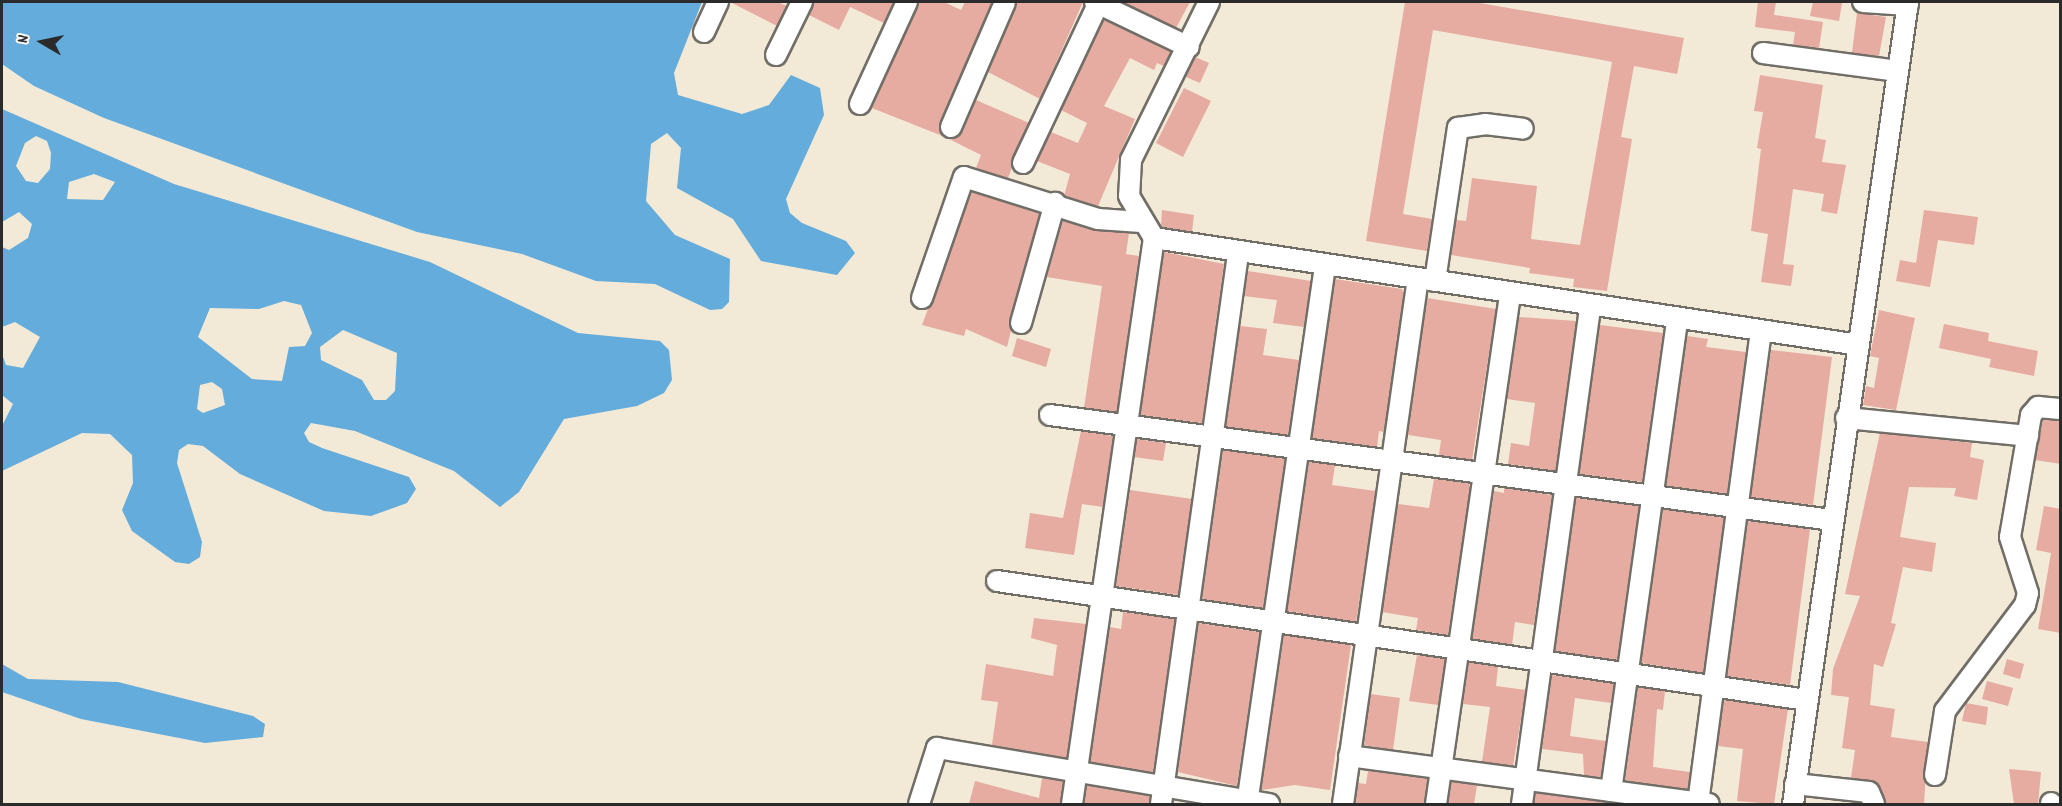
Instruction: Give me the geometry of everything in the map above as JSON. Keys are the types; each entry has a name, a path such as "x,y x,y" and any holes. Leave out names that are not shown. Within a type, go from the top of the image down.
{"street":[{"path":"704,32 718,2"},
{"path":"776,55 802,2"},
{"path":"860,104 907,2"},
{"path":"951,127 1005,2"},
{"path":"1023,163 1097,2 1189,47"},
{"path":"1209,2 1189,47 1131,160 1129,196 1141,222 1154,238 1238,254 1426,280 1590,308 1858,345"},
{"path":"1793,804 1846,418 1908,3 1863,2"},
{"path":"1763,53 1898,71"},
{"path":"1343,804 1390,459 1458,128 1485,124 1523,129"},
{"path":"922,298 959,178 1055,203 1098,219 1141,222"},
{"path":"1021,323 1055,203"},
{"path":"1072,804 1100,597 1154,238"},
{"path":"1162,796 1238,254"},
{"path":"1247,803 1325,266"},
{"path":"1436,804 1482,471 1510,295"},
{"path":"1522,804 1590,308"},
{"path":"1611,791 1677,320"},
{"path":"1349,756 1704,804 1713,687 1761,332"},
{"path":"1935,775 1945,711 2025,605 2028,593 2010,537 2028,436 2034,410 2061,409"},
{"path":"1050,415 1126,423 1832,519"},
{"path":"1846,418 2028,436"},
{"path":"997,581 1366,638 1807,700"},
{"path":"919,804 937,748 1076,772 1162,796 1269,804"},
{"path":"1795,784 1869,792 1874,804"}],"water":[{"path":"2,2 702,2 674,73 678,95 742,114 769,105 791,75 820,88 824,115 786,199 790,213 802,223 846,241 855,253 837,275 761,261 733,219 677,188 681,148 667,133 651,144 646,201 675,235 730,259 729,302 722,309 710,310 655,284 596,281 522,254 417,232 104,118 34,86 2,64"},
{"path":"2,109 174,184 430,262 578,333 660,341 669,350 672,380 664,393 637,406 564,419 519,492 500,507 454,471 355,431 311,423 304,433 309,442 322,448 409,477 416,489 407,503 371,516 324,511 240,474 203,446 188,444 179,450 177,463 202,542 200,557 189,564 175,562 132,531 122,510 133,483 132,455 110,434 82,433 2,471 2,426 13,404 2,395 2,354 6,365 23,368 40,337 15,322 2,327 2,247 9,250 28,238 32,224 19,212 2,222","holes":["36,136 47,141 51,153 50,169 38,183 26,181 16,166 25,143","94,174 115,182 103,200 67,199 69,182","284,301 301,305 312,333 305,346 289,347 282,381 252,379 198,337 210,308 259,309","343,330 397,353 395,391 386,400 374,400 362,380 321,360 320,347","212,382 222,389 225,405 203,413 197,409 200,385"]},
{"path":"2,664 28,679 118,682 253,716 265,724 263,737 205,743 81,719 2,692"}],"building":[{"path":"730,2 777,2 787,6 777,26"},
{"path":"814,2 894,2 884,23 850,7 839,30 809,15"},
{"path":"919,2 944,2 961,10 965,2 992,2 940,122 945,137 872,108"},
{"path":"1017,2 1083,2 1040,99 988,72"},
{"path":"1122,2 1190,2 1176,28"},
{"path":"1405,2 1474,2 1684,38 1677,74 1634,66 1621,137 1632,139 1607,291 1573,287 1574,279 1529,273 1530,268 1451,255 1456,220 1466,221 1472,178 1537,186 1531,239 1580,245 1612,62 1433,30 1403,214 1432,219 1427,251 1366,241"},
{"path":"1758,2 1776,2 1774,15 1823,22 1819,48 1793,45 1795,32 1755,27"},
{"path":"1813,2 1842,3 1839,21 1810,16"},
{"path":"1857,13 1886,17 1879,56 1852,53"},
{"path":"1104,20 1171,52 1164,66 1157,63 1154,70 1130,58 1104,106 1135,119 1098,206 1064,196 1070,174 1037,161 1051,132 1078,143 1087,123 1061,110"},
{"path":"1195,57 1209,63 1200,83 1186,77"},
{"path":"1760,75 1823,85 1815,138 1826,140 1822,162 1846,165 1837,214 1821,211 1824,194 1793,189 1783,264 1794,265 1791,286 1761,282 1768,234 1751,231 1761,149 1757,148 1763,112 1754,111"},
{"path":"1184,88 1211,101 1183,157 1156,143"},
{"path":"976,100 1029,123 1008,178 976,168 981,155 947,138 962,132"},
{"path":"972,192 1040,213 1007,347 966,329 964,336 922,325"},
{"path":"1162,210 1194,215 1192,232 1161,227"},
{"path":"1924,210 1978,217 1974,245 1938,240 1930,287 1896,281 1900,260 1916,263"},
{"path":"1063,220 1129,233 1126,254 1139,256 1117,412 1084,408 1102,286 1047,277"},
{"path":"1164,252 1224,264 1202,423 1140,415"},
{"path":"1248,271 1311,281 1304,327 1273,323 1277,300 1244,296"},
{"path":"1335,279 1402,289 1404,295 1384,432 1379,431 1377,447 1312,438"},
{"path":"1427,298 1496,309 1472,460 1439,455 1441,440 1408,435"},
{"path":"1879,310 1915,318 1896,410 1902,411 1863,405 1866,386 1874,388 1879,358 1870,356"},
{"path":"1519,317 1576,321 1556,471 1508,464 1511,443 1529,446 1535,403 1507,399"},
{"path":"1944,324 1989,333 1988,341 2038,351 2034,376 1989,367 1991,359 1939,348"},
{"path":"1600,325 1663,333 1642,482 1579,474"},
{"path":"1240,326 1267,329 1263,355 1299,360 1288,435 1226,427"},
{"path":"1687,336 1708,339 1706,347 1746,352 1727,494 1666,486"},
{"path":"1017,338 1051,349 1046,367 1012,356"},
{"path":"1771,350 1832,357 1813,505 1751,497"},
{"path":"2043,420 2061,421 2061,464 2035,460"},
{"path":"1081,431 1113,436 1103,507 1082,504 1074,555 1025,548 1030,513 1063,518"},
{"path":"1880,433 1972,443 1970,457 1984,460 1977,500 1954,496 1956,488 1909,487 1900,537 1936,543 1932,572 1903,567 1891,623 1896,624 1883,667 1874,664 1870,705 1895,709 1891,737 1928,742 1924,804 1886,804 1877,783 1851,778 1855,750 1842,748 1849,697 1831,695 1833,669 1860,596 1845,594"},
{"path":"1137,439 1166,443 1163,461 1134,457"},
{"path":"1223,450 1285,459 1263,608 1202,599"},
{"path":"1309,462 1335,465 1332,485 1376,491 1356,622 1287,611"},
{"path":"1434,479 1469,483 1470,488 1448,635 1416,630 1418,618 1382,612 1398,504 1429,508"},
{"path":"1504,488 1552,495 1534,625 1515,622 1512,645 1472,639 1494,491 1504,493"},
{"path":"1130,490 1192,499 1178,595 1116,586"},
{"path":"1576,498 1639,506 1617,660 1555,651"},
{"path":"2044,506 2061,509 2061,633 2038,629 2051,553 2036,550"},
{"path":"1663,509 1724,518 1703,673 1641,663"},
{"path":"1748,521 1810,529 1790,685 1727,676"},
{"path":"1123,612 1175,619 1153,772 1090,762 1110,627 1121,629"},
{"path":"1034,618 1086,624 1067,758 992,745 998,702 981,700 986,664 1053,676 1057,645 1031,638"},
{"path":"1198,623 1260,632 1237,786 1178,772"},
{"path":"1284,635 1351,645 1330,790 1295,785 1261,790"},
{"path":"1417,655 1445,659 1438,705 1409,701"},
{"path":"2007,659 2024,664 2020,679 2003,674"},
{"path":"1469,662 1498,667 1496,686 1526,690 1513,766 1482,762 1490,707 1463,704"},
{"path":"1552,675 1614,684 1611,703 1575,698 1570,736 1606,741 1601,777 1584,775 1583,754 1542,749"},
{"path":"1987,681 2013,688 2008,706 1982,699"},
{"path":"1638,687 1665,691 1663,710 1657,709 1653,767 1690,772 1688,789 1625,781"},
{"path":"1371,694 1400,698 1393,750 1364,745"},
{"path":"1724,700 1788,709 1774,804 1737,801 1743,749 1718,746"},
{"path":"1966,703 1988,707 1986,725 1962,721"},
{"path":"2009,769 2041,772 2038,804 2014,804"},
{"path":"1368,771 1428,779 1424,804 1355,804 1358,783 1366,784"},
{"path":"1042,778 1063,781 1060,804 969,804 975,781 1039,798"},
{"path":"1451,782 1477,785 1474,804 1448,804"},
{"path":"1087,785 1150,796 1149,804 1084,804"},
{"path":"1536,793 1610,803 1622,804 1534,804"}]}
